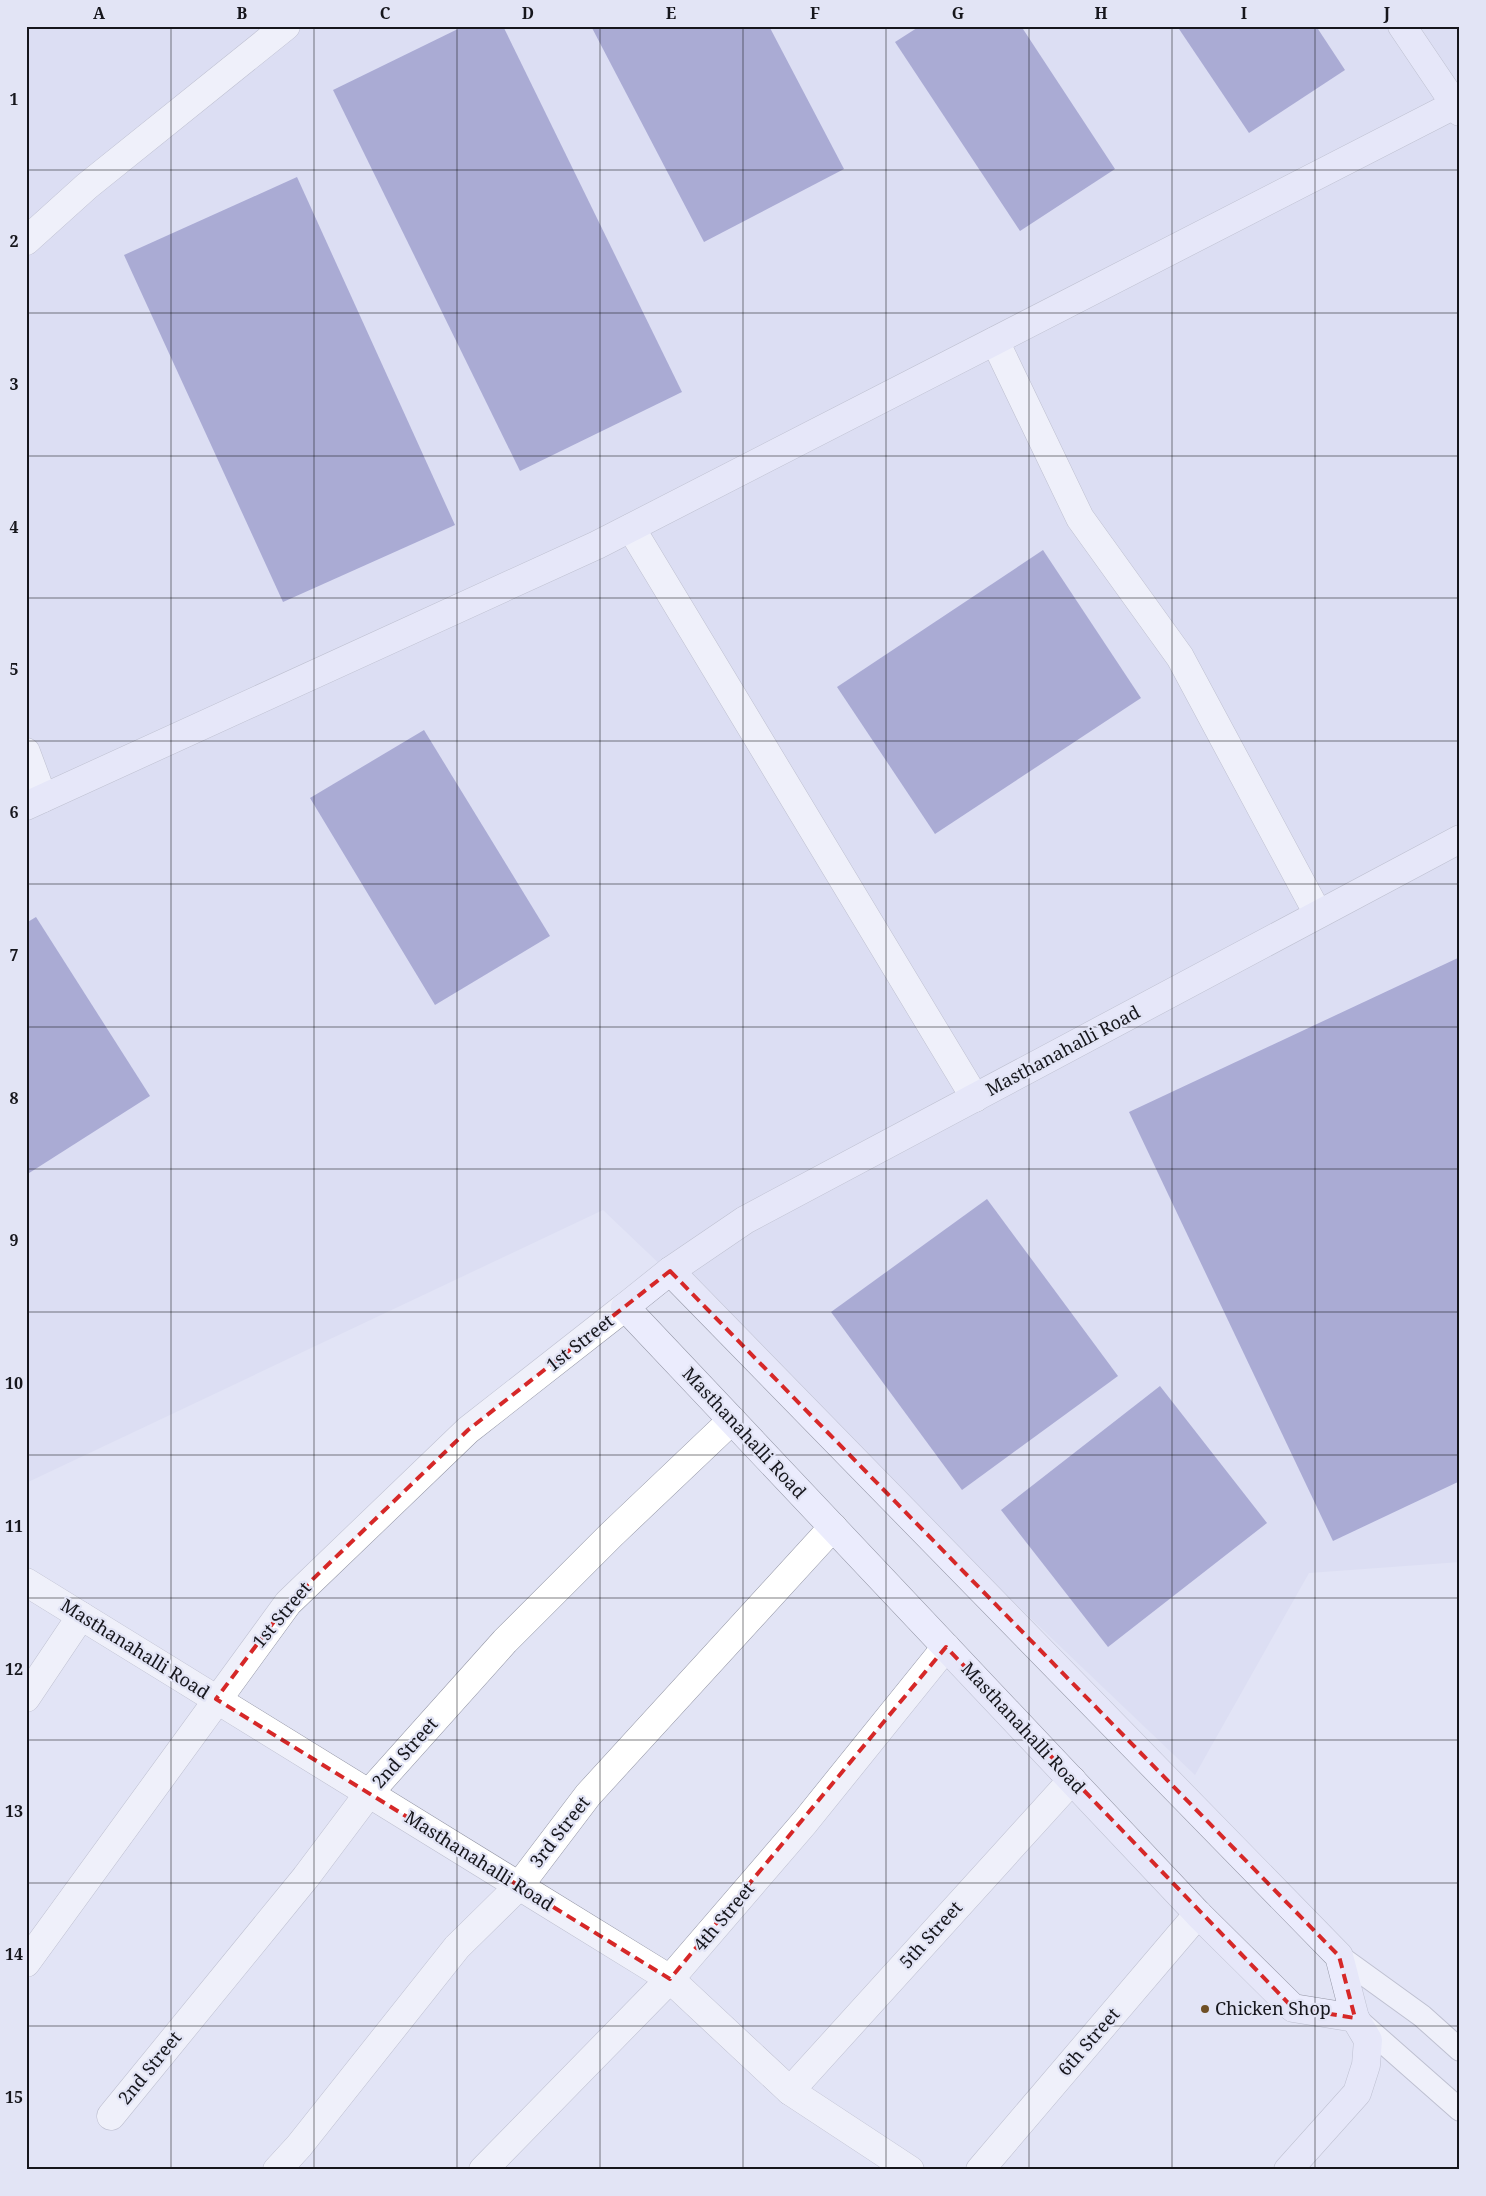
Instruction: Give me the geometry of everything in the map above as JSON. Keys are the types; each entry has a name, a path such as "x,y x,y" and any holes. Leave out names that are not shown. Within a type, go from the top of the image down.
{"street":[{"path":"26,241 87,186 286,26"},
{"path":"26,752 35,802 632,528 995,340 1458,106 1402,26"},
{"path":"995,340 1080,518 1180,657 1318,914"},
{"path":"632,528 975,1098"},
{"name":"Masthanahalli Road","path":"1355,2018 1292,2008 1198,1914 626,1307 670,1271 746,1220 1460,839"},
{"path":"670,1271 1339,1956 1355,2018 1368,2040 1366,2065 1357,2093 1288,2170"},
{"name":"1st Street","path":"26,1963 216,1699 288,1603 468,1430 626,1307"},
{"name":"2nd Street","path":"112,2116 306,1877 369,1793 505,1642 611,1535 732,1420"},
{"name":"3rd Street","path":"277,2170 299,2146 457,1947 519,1886 588,1795 833,1527"},
{"name":"Masthanahalli Road","path":"26,1582 670,1979 790,2091 910,2170"},
{"path":"26,1698 81,1616"},
{"name":"4th Street","path":"483,2170 670,1979 805,1822 946,1647"},
{"name":"5th Street","path":"790,2091 1072,1780"},
{"name":"6th Street","path":"980,2170 1198,1914"}],"lane":[{"path":"1339,1956 1422,2016 1460,2050"},
{"path":"1355,2018 1460,2110"}],"highlighted area":[{"path":"670,1271 1339,1956 1355,2018 1293,2008 946,1647 670,1979 216,1699 288,1603 468,1430"}],"shaded area":[{"path":"26,26 1460,26 1460,1562 1309,1573 1195,1775 603,1210 26,1483"}],"building":[{"path":"464,26 503,26 682,392 520,471 333,90"},
{"path":"591,26 769,26 844,169 704,242"},
{"path":"920,26 1021,26 1115,169 1020,231 895,42"},
{"path":"1177,26 1316,26 1345,70 1249,133"},
{"path":"297,177 455,525 283,602 124,255"},
{"path":"1043,550 1141,698 935,834 837,687"},
{"path":"424,730 550,936 435,1005 310,798"},
{"path":"36,917 150,1096 26,1175 26,923"},
{"path":"1460,957 1460,1481 1333,1541 1129,1112"},
{"path":"987,1199 1118,1376 962,1490 831,1312"},
{"path":"1160,1386 1267,1523 1108,1647 1001,1510"}],"place":[{"name":"Chicken Shop","path":"1205,2009"}]}
